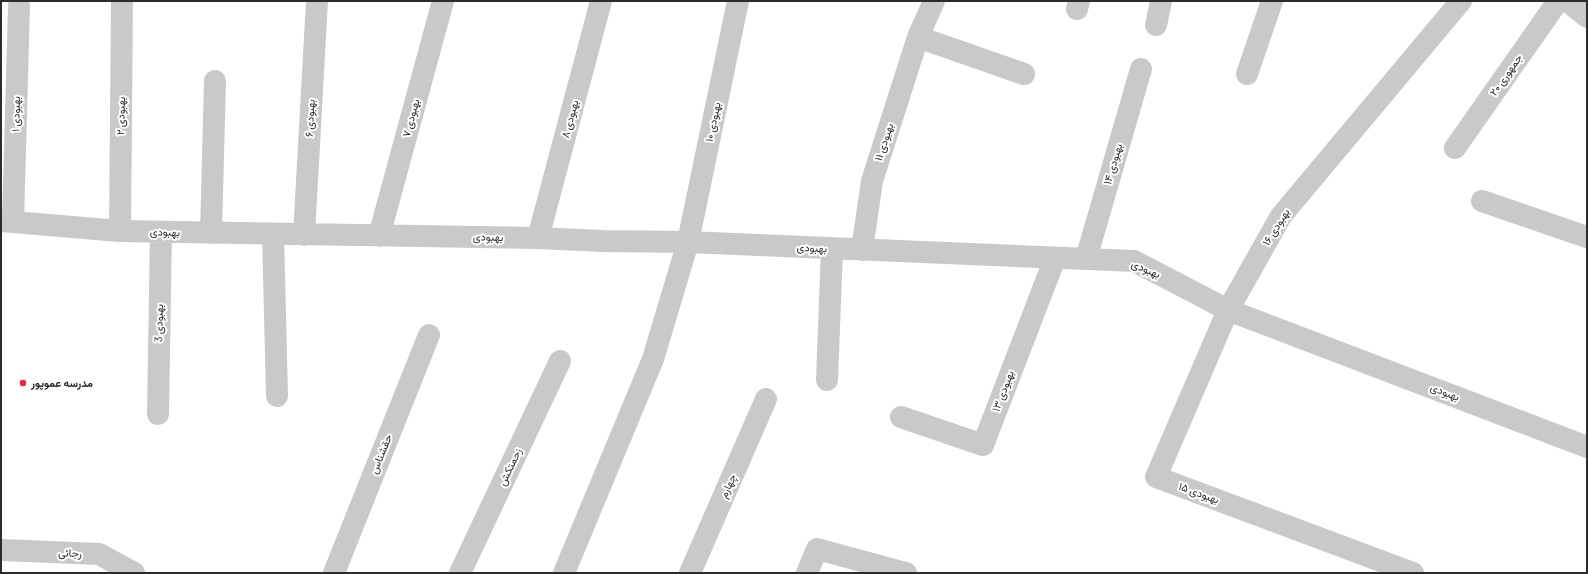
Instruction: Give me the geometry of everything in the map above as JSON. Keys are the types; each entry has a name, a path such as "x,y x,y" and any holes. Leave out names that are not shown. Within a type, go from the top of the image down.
{"street":[{"name":"بهبودی ۲","path":"120,231 122,1"},
{"name":"بهبودی ۶","path":"304,235 316,1"},
{"name":"بهبودی ۷","path":"380,236 443,1"},
{"name":"بهبودی ۸","path":"538,238 601,1"},
{"name":"بهبودی ۱۰","path":"564,573 653,359 688,242 738,1"},
{"name":"بهبودی ۱۱","path":"862,250 872,181 918,37 934,1"},
{"path":"1156,25 1161,1"},
{"path":"1247,74 1272,1"},
{"name":"بهبودی ۱۶","path":"1228,310 1281,216 1461,1"},
{"name":"جمهوری ۲۰","path":"1455,148 1558,1"},
{"path":"1567,1 1587,17"},
{"name":"بهبودی ۱","path":"7,221 19,6"},
{"path":"918,37 1024,74"},
{"name":"بهبودی ۱۴","path":"1086,259 1141,69"},
{"path":"211,234 214,80"},
{"path":"1482,201 1587,237"},
{"name":"بهبودی","path":"7,221 120,231 211,234 538,238 602,241 688,242 1134,261 1228,310 1587,447"},
{"name":"بهبودی 3","path":"158,414 161,232"},
{"path":"273,234 277,396"},
{"path":"827,380 832,249"},
{"name":"بهبودی ۱۳","path":"901,417 983,444 1055,258"},
{"name":"بهبودی ۱۵","path":"1228,310 1156,477 1413,573"},
{"name":"حقشناس","path":"334,573 429,335"},
{"name":"زحمتکش","path":"460,573 560,361"},
{"name":"چهارم","path":"690,573 766,399"},
{"name":"رجائی","path":"1,550 99,564 134,573"},
{"path":"807,573 817,550 906,573"}],"place":[{"name":"مدرسه عموپور","path":"23,383"}]}
